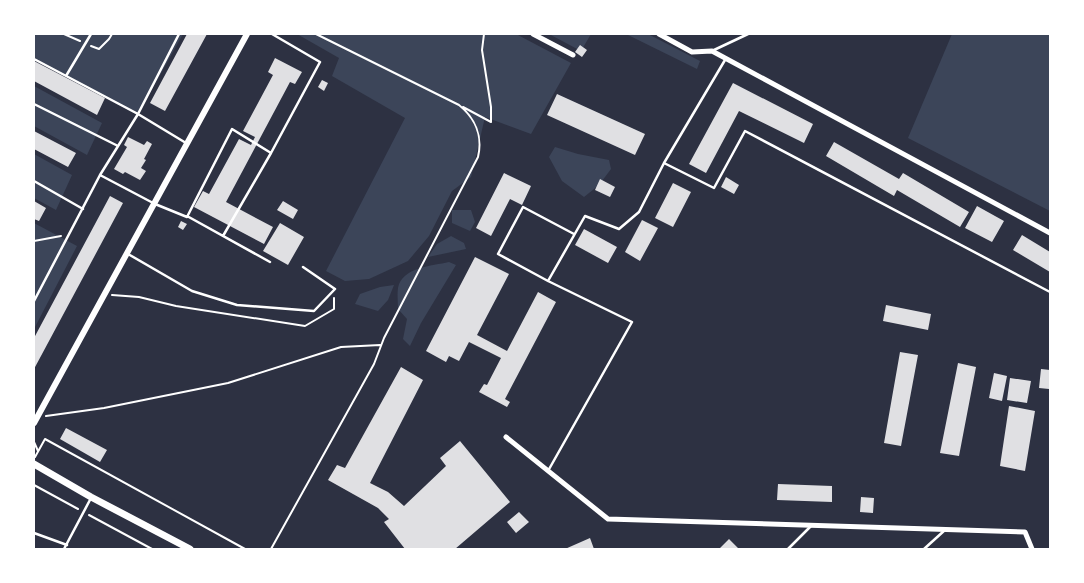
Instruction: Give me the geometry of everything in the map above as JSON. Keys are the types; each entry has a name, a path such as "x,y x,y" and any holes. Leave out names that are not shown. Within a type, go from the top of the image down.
{"main road":[{"path":"34,464 91,497 190,549"}],"street":[{"path":"35,420 247,34"},
{"path":"533,34 573,55"},
{"path":"659,34 692,52 712,51 726,58 1050,232"},
{"path":"506,437 608,519 1026,532 1032,549"}],"lane":[{"path":"66,76 91,34"},
{"path":"34,301 100,175 138,114 179,34"},
{"path":"223,236 271,153 320,62 272,34"},
{"path":"712,51 748,34"},
{"path":"548,281 585,216 619,229 639,212 664,163 726,58"},
{"path":"34,59 138,114 188,144"},
{"path":"34,104 118,146"},
{"path":"187,216 232,130 271,153"},
{"path":"664,163 714,188 745,130 1050,292"},
{"path":"100,175 155,204 187,216 270,262"},
{"path":"34,182 83,209"},
{"path":"548,471 632,322 498,254 523,207 574,234"},
{"path":"127,254 192,291 237,306 314,311 335,289 303,267"},
{"path":"64,549 91,497"},
{"path":"788,549 812,525"},
{"path":"924,549 946,529"},
{"path":"34,533 67,544"}],"path":[{"path":"316,34 491,122 491,107 482,50 484,34"},
{"path":"271,549 374,364 381,345 478,157 480,148 479,134 475,123 469,113 459,105"},
{"path":"34,241 68,235"},
{"path":"104,295 139,297 176,306 305,326 334,309 335,289"},
{"path":"35,420 104,408 228,382 341,347 381,345"},
{"path":"34,459 45,439 244,549"},
{"path":"34,442 38,452"},
{"path":"34,485 152,549"}],"shaded area":[{"path":"34,34 183,34 138,114 34,58"},
{"path":"297,34 516,34 571,63 531,134 485,117 471,177 452,191 429,236 408,261 369,279 345,281 326,271 405,118 332,76 339,58"},
{"path":"549,34 591,34 581,51"},
{"path":"626,34 648,34 700,61 697,69"},
{"path":"952,34 1050,34 1050,211 908,138"},
{"path":"34,86 102,123 87,155 34,126"},
{"path":"555,147 609,160 611,169 599,185 584,197 562,181 549,157"},
{"path":"34,154 72,175 56,210 34,198"},
{"path":"452,210 471,210 475,222 470,231 452,223"},
{"path":"34,223 77,246 34,329"},
{"path":"451,236 464,243 466,249 428,257 437,244"},
{"path":"449,262 456,265 421,323 410,346 403,339 407,319 398,309 398,288 401,281 411,272 426,266"},
{"path":"394,285 388,300 378,311 355,304 360,294 380,287"}],"building":[{"path":"187,34 207,34 165,111 150,103"},
{"path":"580,45 587,50 582,57 575,52"},
{"path":"275,58 302,72 295,84 290,82 226,202 273,227 264,244 194,207 203,191 209,194 239,139 251,145 255,137 243,131 273,75 268,72"},
{"path":"34,61 105,98 97,115 34,81"},
{"path":"322,80 328,83 324,91 318,87"},
{"path":"733,83 813,124 804,143 739,111 706,173 689,164"},
{"path":"557,94 645,134 635,155 547,115"},
{"path":"34,131 76,153 68,167 34,149"},
{"path":"128,137 144,145 147,141 152,144 141,168 146,171 140,180 125,172 123,174 114,169 127,147 124,145"},
{"path":"834,142 899,179 903,173 969,212 960,227 897,190 894,196 826,156"},
{"path":"504,173 531,186 522,205 510,199 491,236 476,228"},
{"path":"726,177 739,185 734,194 721,187"},
{"path":"600,179 615,187 610,197 595,190"},
{"path":"673,183 691,192 673,227 655,218"},
{"path":"110,196 123,203 34,369 34,338"},
{"path":"34,201 46,208 39,221 34,219"},
{"path":"283,201 298,210 293,219 277,210"},
{"path":"977,206 1004,221 992,242 965,228"},
{"path":"642,220 658,228 640,261 625,252"},
{"path":"181,221 187,224 183,230 178,227"},
{"path":"280,223 304,237 288,265 263,251"},
{"path":"584,229 617,247 608,263 575,245"},
{"path":"1022,235 1050,252 1050,272 1013,250"},
{"path":"475,257 509,274 477,335 507,351 538,292 556,302 505,399 510,402 507,407 479,392 484,384 487,385 501,358 469,342 459,361 449,356 446,362 426,351"},
{"path":"886,305 931,314 928,330 883,321"},
{"path":"900,352 918,355 901,446 884,443"},
{"path":"958,363 976,367 959,456 940,453"},
{"path":"401,367 423,380 370,483 388,492 404,506 446,466 440,458 460,441 510,502 455,549 405,549 384,522 389,519 378,508 328,480 337,465 345,468"},
{"path":"1041,369 1050,370 1049,389 1039,388"},
{"path":"994,373 1007,376 1002,401 989,398"},
{"path":"1010,378 1031,381 1027,403 1007,400"},
{"path":"1009,406 1035,411 1025,471 1000,466"},
{"path":"66,428 107,450 100,462 60,439"},
{"path":"778,484 832,486 832,502 777,500"},
{"path":"861,497 874,498 873,513 860,512"},
{"path":"519,512 529,522 516,533 507,522"},
{"path":"590,538 594,549 565,549"},
{"path":"729,539 739,549 719,549"}]}
